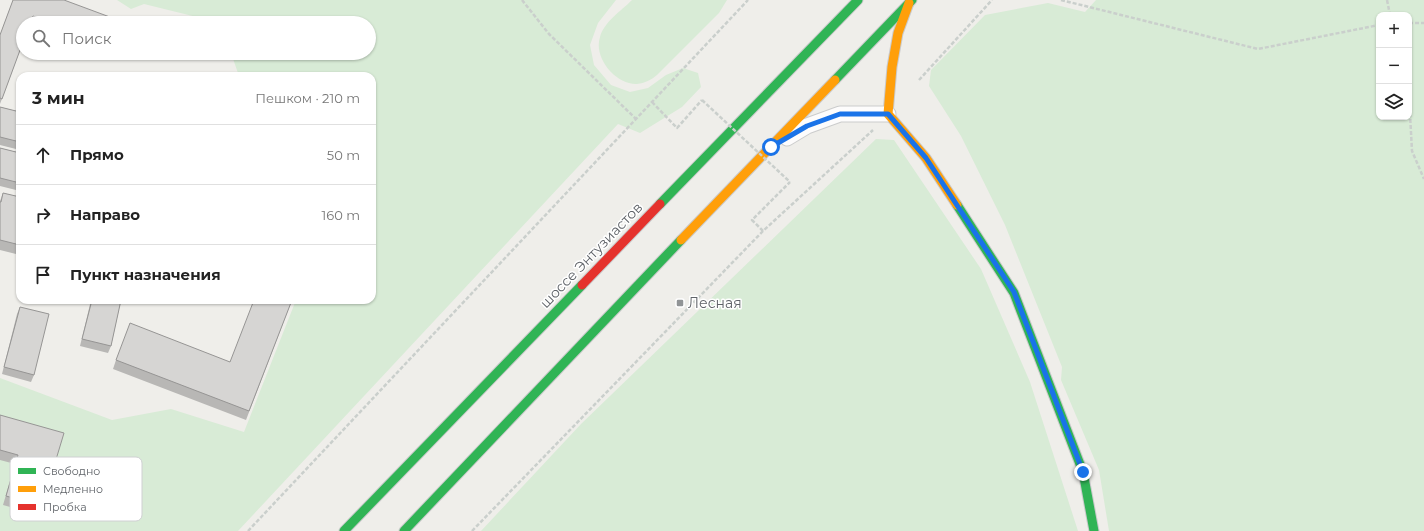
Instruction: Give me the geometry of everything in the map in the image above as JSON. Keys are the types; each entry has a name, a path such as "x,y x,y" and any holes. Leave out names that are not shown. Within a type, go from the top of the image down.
{"main road":[{"path":"911,1 898,33 892,67 888,114 926,158 1014,292 1083,472 1094,531"},
{"path":"404,531 911,1"},
{"name":"шоссе Энтузиастов","path":"344,531 853,2"}],"street":[{"path":"771,147 807,126 840,114 888,114"}],"path":[{"path":"522,0 549,34 636,119"},
{"path":"248,531 748,0"},
{"path":"919,80 992,0"},
{"path":"1061,0 1258,49 1376,26"},
{"path":"1387,0 1389,12"},
{"path":"1412,23 1424,22"},
{"path":"652,102 677,128 702,100 790,182 752,220 763,231"},
{"path":"1410,120 1412,151 1424,179"},
{"path":"472,531 763,231 876,127"}],"green space":[{"path":"117,0 616,0 598,23 590,45 594,65 611,85 630,92 648,88 666,75 683,68 698,73 701,87 682,107 640,133 618,124 238,531 0,531 0,378 112,420 171,409 244,432 294,304 376,304 376,72 238,72 233,60 376,60 376,16 193,16 144,4 131,9"},
{"path":"632,0 727,0 719,13 657,75 648,81 637,84 621,80 608,69 600,53 599,45 600,37 605,26"},
{"path":"1096,0 1424,0 1424,531 1109,531 1099,470 1061,380 1062,367 1005,225 961,136 929,86 931,70 985,15 1048,3 1085,12"},
{"path":"876,139 894,140 981,269 1030,382 1078,531 481,531 581,424"}],"building":[{"path":"13,0 64,0 107,16 16,16 16,60 2,99 0,98 0,35"},
{"path":"0,107 16,111 16,141 0,137"},
{"path":"0,148 16,152 16,182 0,178"},
{"path":"3,193 16,196 16,244 0,240 1,202"},
{"path":"91,304 120,304 111,346 82,339"},
{"path":"252,304 290,304 249,411 116,360 130,323 230,362"},
{"path":"20,307 49,314 34,375 4,367"},
{"path":"0,415 64,433 57,457 17,457 18,455 0,450"},
{"path":"10,482 10,497 6,496"}],"traffic: fast":[{"path":"660,204 858,0"},
{"path":"835,80 912,0"},
{"path":"957,205 1014,293 1083,472 1094,531"},
{"path":"404,531 681,240"},
{"path":"344,531 582,285"}],"traffic: slow":[{"path":"909,3 898,33 892,67 888,114 926,158 957,205"},
{"path":"681,240 835,80"}],"traffic: jam":[{"path":"582,285 660,204"}],"place":[{"name":"Лесная","path":"680,303"}],"route":[{"path":"771,147 807,126 840,114 888,114 926,158 1014,292 1083,472"}]}
